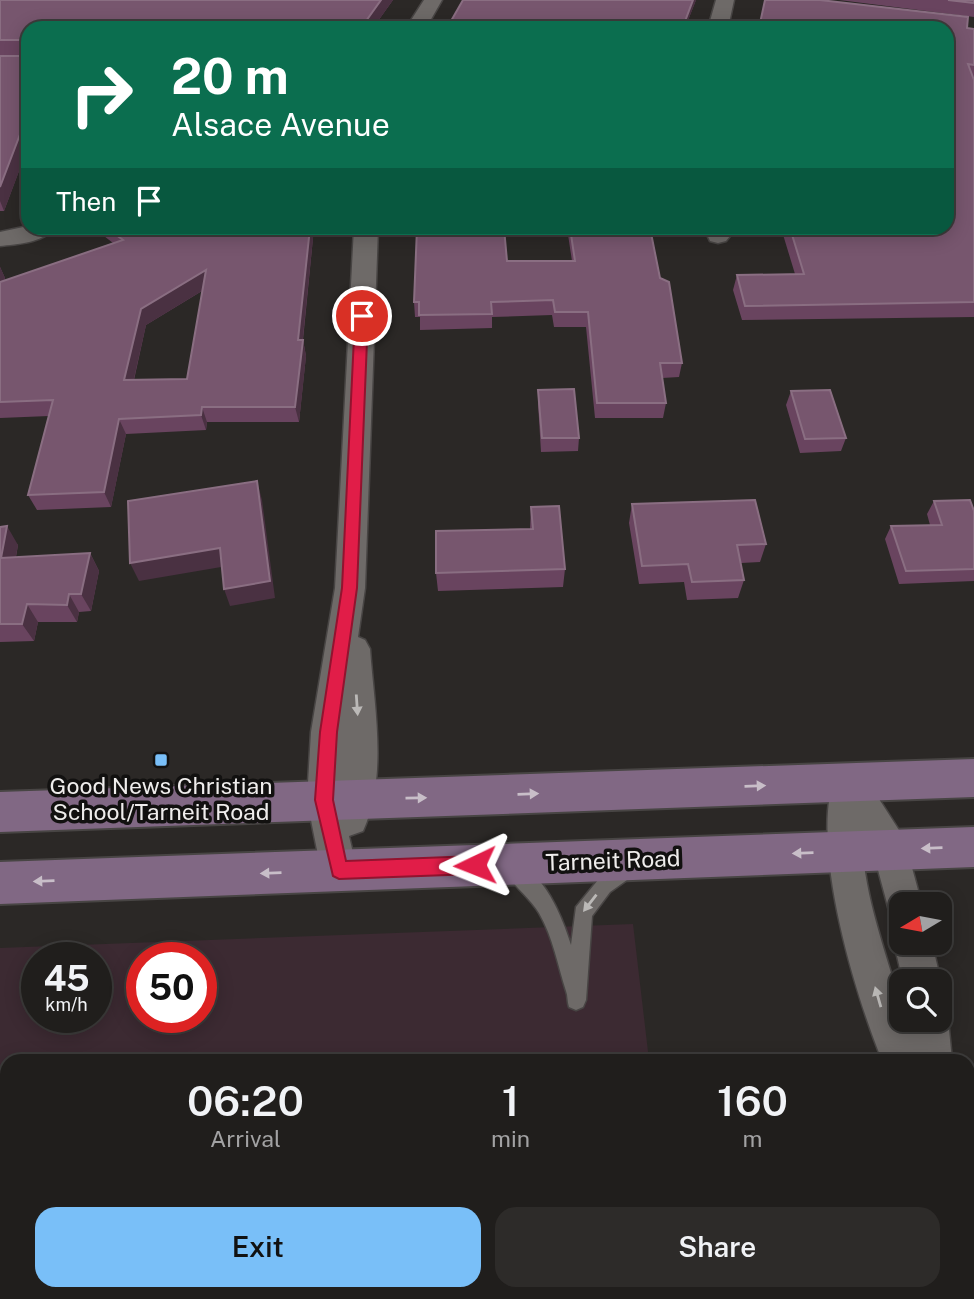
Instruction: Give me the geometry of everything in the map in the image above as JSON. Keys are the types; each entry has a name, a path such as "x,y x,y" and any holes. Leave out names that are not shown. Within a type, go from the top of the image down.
{"main road":[{"path":"0,812 974,778"},
{"name":"Tarneit Road","path":"0,883 974,847"}],"street":[{"path":"420,21 433,0"},
{"path":"720,21 725,0"},
{"path":"0,239 26,235"},
{"path":"339,870 340,799 328,732 350,588 366,235"},
{"path":"849,782 891,850 901,892"},
{"path":"849,782 844,852 875,985 900,1054"},
{"path":"930,1032 932,1054"}],"lane":[{"path":"502,864 520,875 544,901 563,948 576,1000 583,913 604,886 642,859"}],"shaded area":[{"path":"633,924 648,1054 0,1054 0,948 21,947 21,1033 112,1033 112,944 126,943 126,1033 217,1033 217,942 158,942"}],"building":[{"path":"0,0 381,0 366,21 21,21 21,40 0,40"},
{"path":"463,0 693,0 685,21 451,21"},
{"path":"765,0 820,0 968,17 967,28 974,29 974,65 968,64 974,80 974,302 745,306 737,275 804,274 792,235 954,235 954,21 760,21"},
{"path":"948,0 974,0 974,3"},
{"path":"0,56 21,56 21,132 0,187"},
{"path":"116,235 309,235 298,340 303,340 295,407 202,407 201,415 119,419 104,492 28,495 53,400 0,402 0,282 123,240","holes":["206,270 187,379 124,380 141,309"]},
{"path":"417,235 505,235 507,261 575,261 571,235 651,235 660,278 669,282 682,363 660,363 666,403 597,403 588,312 555,312 553,300 491,302 492,314 419,315 419,302 414,302"},
{"path":"574,389 579,438 542,438 538,390"},
{"path":"830,390 846,438 805,439 791,391"},
{"path":"257,481 270,581 224,589 220,548 130,563 128,501"},
{"path":"755,500 766,544 737,545 744,580 692,582 688,564 642,566 632,504"},
{"path":"970,500 974,511 974,569 906,571 891,526 942,525 934,501"},
{"path":"559,506 565,569 436,573 436,531 533,529 531,507"},
{"path":"7,526 1,558 90,553 81,594 69,594 67,605 27,604 22,624 0,624 0,527"}],"place":[{"name":"Good News Christian School/Tarneit Road","path":"161,760"}],"route":[{"path":"362,316 350,588 328,732 324,800 339,870 475,865"}]}
